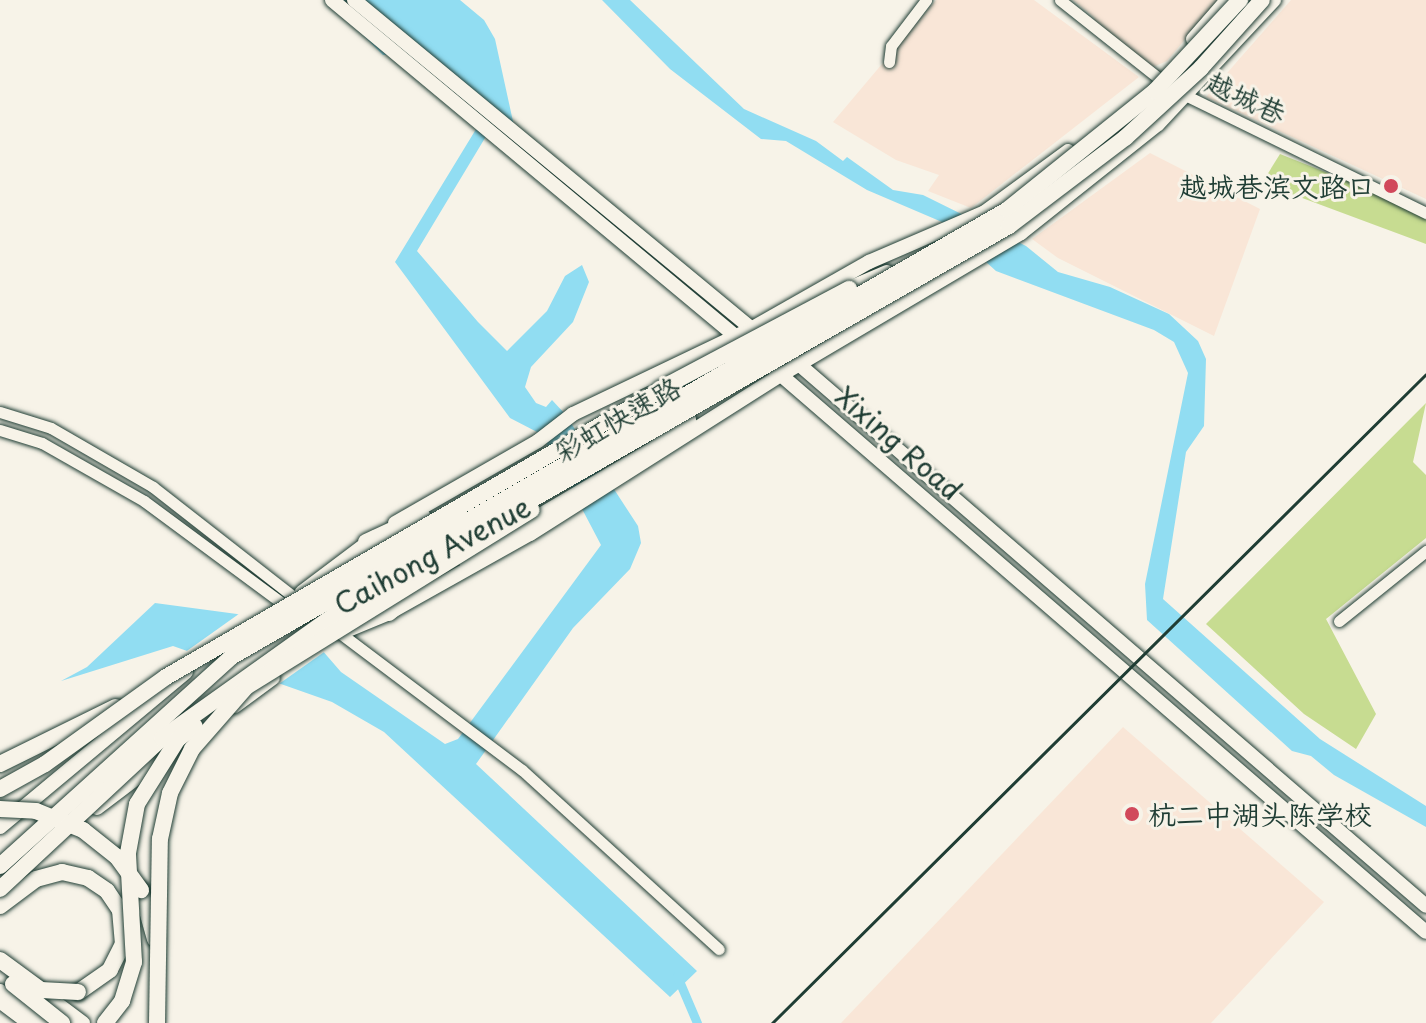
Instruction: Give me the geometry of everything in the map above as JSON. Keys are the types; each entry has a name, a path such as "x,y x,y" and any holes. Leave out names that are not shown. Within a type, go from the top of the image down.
{"highway":[{"name":"彩虹快速路","path":"0,889 162,738 327,619 944,256 1113,127 1191,57 1240,0"},
{"name":"彩虹快速路","path":"0,866 231,657 944,256 1009,226 1090,167 1201,68 1262,0"},
{"path":"0,764 166,677 668,386 849,289 944,256"},
{"path":"105,1023 122,1001 134,962 127,873 137,804 178,739 246,687 688,420 865,320 944,256"},
{"path":"366,542 422,516 592,418 668,386"},
{"path":"389,613 413,591 654,449 688,420"},
{"path":"0,789 45,764 166,677"},
{"path":"157,1023 160,839 170,793 192,749 246,687"},
{"path":"0,809 36,811 60,819 106,848 141,890 156,944"},
{"path":"0,903 36,879 76,873 115,899 124,933 110,970 78,992 41,990 0,960"},
{"path":"0,974 62,1023"},
{"path":"0,1000 30,1023"}],"main road":[{"name":"Xixing Road","path":"332,0 781,375 1426,932"},
{"name":"Xixing Road","path":"354,0 751,329 799,364 1426,906"},
{"name":"Caihong Avenue","path":"0,827 198,662 289,601 366,542 438,495 538,441 573,414 751,329 869,262 948,231 985,212 1159,79 1227,0"},
{"name":"Caihong Avenue","path":"0,903 100,804 333,638 389,613 573,508 781,375 1021,233 1102,174 1187,96 1274,0"},
{"path":"0,960 83,1023"},
{"path":"0,991 41,1023"},
{"path":"51,999 55,1023"}],"street":[{"path":"889,62 891,46 926,0"},
{"name":"越城巷","path":"1060,0 1159,79 1187,96 1426,213"},
{"path":"0,412 51,428 153,487 333,638 494,749 630,864 719,949"},
{"path":"0,430 42,443 144,501 289,601"},
{"path":"1339,621 1426,551"}],"shaded area":[{"path":"936,0 1034,0 1139,77 971,208 928,191 939,175 896,160 833,122"},
{"path":"1073,0 1218,0 1167,61 1153,67 1090,25 1095,18"},
{"path":"1291,0 1426,0 1426,199 1206,97"},
{"path":"1150,153 1260,209 1214,336 1058,258 1032,239"},
{"name":"杭二中湖头陈学校","path":"1123,727 1324,902 1211,1023 841,1023"}],"green space":[{"path":"1280,154 1426,212 1426,244 1262,183"},
{"path":"1426,403 1413,462 1426,475 1426,538 1326,619 1376,714 1356,749 1304,714 1206,624"}],"water":[{"path":"328,0 460,0 484,20 495,39 514,126 509,142 488,133 417,251 478,322 507,351 547,311 565,276 582,265 589,282 573,322 531,367 525,387 536,403 546,407 552,400 565,414 638,526 641,543 630,569 573,628 476,764 697,971 670,997 384,732 332,702 173,646 61,681 87,667 155,603 237,614 315,642 341,672 445,744 458,739 601,545 550,448 539,433 510,418 395,262 481,121 437,59 426,52 383,55"},
{"path":"602,0 630,0 744,109 816,141 843,161 847,157 893,190 923,195 1026,246 1058,272 1110,287 1169,314 1198,341 1206,359 1204,426 1186,452 1163,599 1320,739 1426,806 1426,827 1334,775 1311,756 1292,751 1147,620 1145,584 1188,373 1174,342 1154,330 996,271 942,222 867,190 786,141 761,139 670,69"}],"pier":[{"path":"243,611 319,641 327,650 276,686 184,653"}],"waterway":[{"path":"677,976 697,1023"}],"railway":[{"path":"772,1023 1426,374"}],"place":[{"name":"越城巷滨文路口","path":"1391,186"},
{"name":"杭二中湖头陈学校","path":"1132,814"}]}
